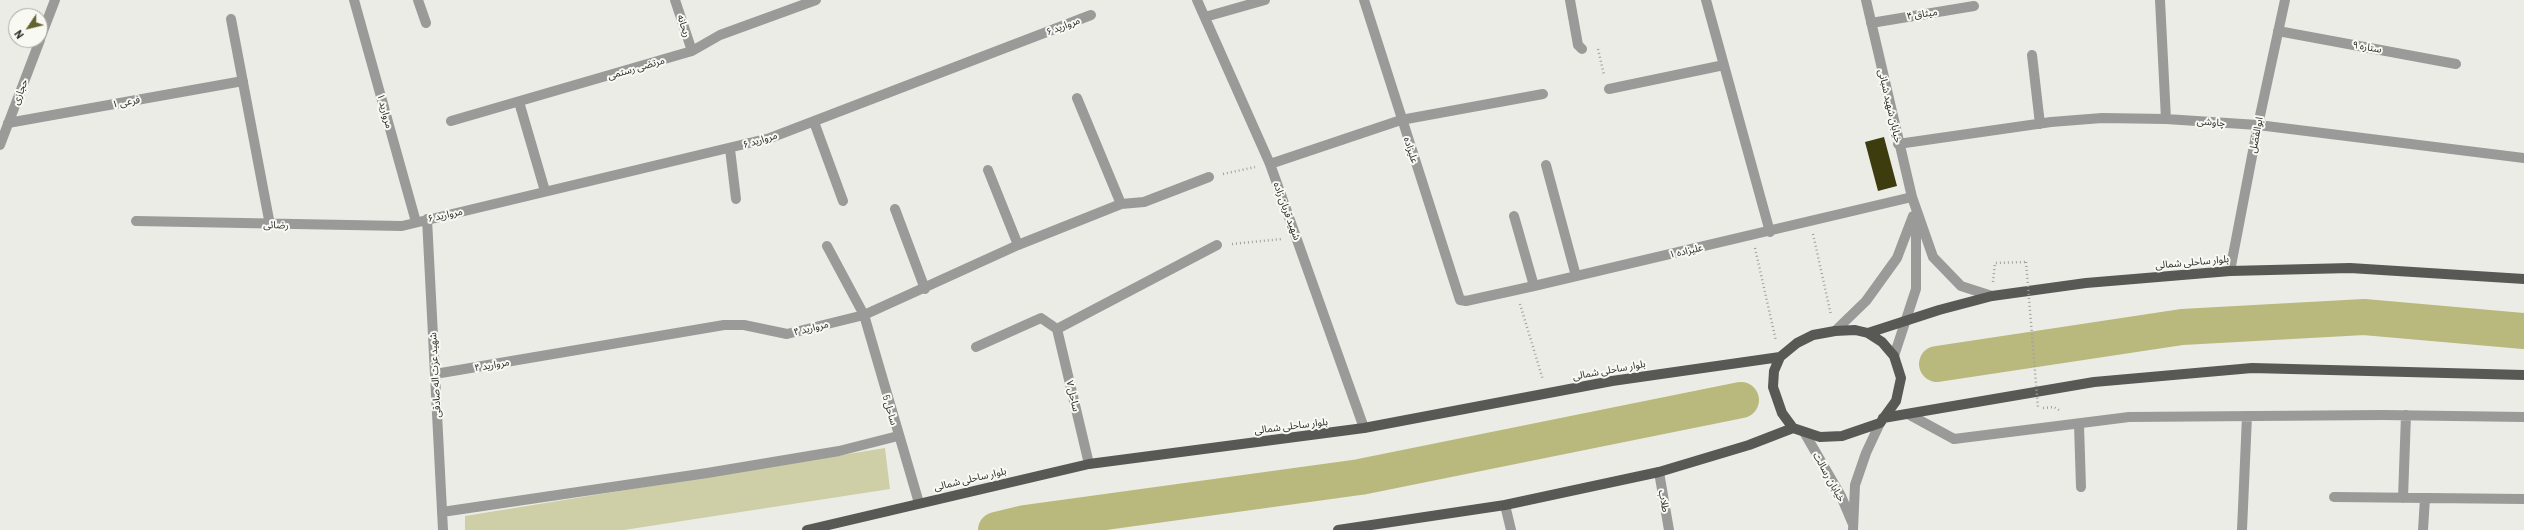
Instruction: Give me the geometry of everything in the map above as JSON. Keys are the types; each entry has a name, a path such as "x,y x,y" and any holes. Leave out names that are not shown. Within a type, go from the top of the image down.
{"main road":[{"name":"بلوار ساحلی شمالی","path":"1868,333 1906,320 1992,296 2086,283 2230,271 2350,268 2524,279"},
{"path":"1882,420 1896,401 1901,378 1894,356 1882,342 1868,333 1855,330 1835,331 1813,335 1797,343 1780,357 1774,371 1773,387 1779,407 1793,428 1820,437 1842,436 1882,420 1910,415 1949,405 2094,382 2252,368 2524,375"},
{"name":"بلوار ساحلی شمالی","path":"807,530 1090,464 1364,428 1620,379 1780,357"},
{"path":"1338,530 1505,505 1659,472 1749,446 1793,428"}],"street":[{"name":"حجازی","path":"48,18 55,0"},
{"name":"مروارید ۱","path":"354,0 416,222"},
{"path":"418,0 426,23"},
{"name":"ریحانه","path":"676,0 692,51"},
{"name":"مرتضی رستمی","path":"451,121 692,51 720,35 816,0"},
{"name":"شهید قربان زاده","path":"1197,0 1270,164 1364,428"},
{"path":"1205,17 1265,0"},
{"name":"علیزاده","path":"1364,0 1401,120 1460,300"},
{"path":"1570,0 1578,45 1582,49"},
{"path":"1706,0 1770,232"},
{"name":"خیابان شهید شبانی","path":"1866,0 1898,144 1916,211 1933,257 1961,286 1992,296"},
{"path":"2160,0 2166,119"},
{"name":"ابوالفضل","path":"2230,271 2258,125 2285,0"},
{"name":"میثاق ۴","path":"1871,23 1974,6"},
{"name":"مروارید ۶","path":"416,222 730,149 814,122 1091,15"},
{"path":"231,19 270,225"},
{"name":"ستاره ۹","path":"2278,31 2456,64"},
{"name":"حجازی","path":"0,145 37,48"},
{"path":"2032,55 2040,124"},
{"path":"1609,89 1724,65"},
{"name":"فرعی ۱","path":"8,123 243,81"},
{"path":"1270,164 1401,120 1543,94"},
{"path":"1077,98 1121,204"},
{"path":"519,102 545,191"},
{"name":"چاوشی","path":"1898,144 2040,124 2102,118 2166,119 2258,125 2524,158"},
{"path":"814,122 844,201"},
{"path":"730,149 736,199"},
{"path":"1546,165 1576,276"},
{"path":"988,170 1018,245"},
{"name":"مروارید ۴","path":"435,374 724,325 744,326 787,334 864,316 1018,245 1121,204 1144,202 1209,177"},
{"name":"علیزاده ۱","path":"1460,300 1466,301 1534,286 1770,232 1912,197"},
{"path":"895,209 925,289"},
{"path":"1835,331 1866,301 1896,258 1916,211"},
{"name":"خیابان شهید شبانی","path":"1894,356 1916,289 1916,211"},
{"path":"1514,216 1534,286"},
{"name":"شهید عزت اله صادقی","path":"427,219 443,530"},
{"name":"رضائی","path":"136,221 270,225 402,226 416,222"},
{"path":"976,347 1041,318 1057,328 1217,245"},
{"name":"ساحل 5","path":"827,246 864,316 919,504"},
{"name":"ساحل ۷","path":"1057,328 1090,464"},
{"path":"1910,415 1954,439 2079,425 2130,417 2406,415 2524,417"},
{"path":"2404,498 2406,415"},
{"path":"2242,530 2247,416"},
{"name":"خیابان رسالت","path":"1853,527 1855,485 1882,420"},
{"path":"2079,425 2081,487"},
{"name":"خیابان رسالت","path":"1804,432 1841,496 1853,527"},
{"path":"442,512 708,473 839,451 898,436"},
{"name":"طلاب","path":"1659,472 1669,530"},
{"path":"2334,497 2524,499"},
{"path":"2423,530 2425,498"},
{"path":"1505,505 1511,530"}],"path":[{"path":"1582,49 1598,48 1609,89"},
{"path":"1209,177 1270,164"},
{"path":"1810,222 1835,331"},
{"path":"1752,236 1780,357"},
{"path":"1217,245 1297,238"},
{"path":"1995,263 2026,262 2038,408"},
{"path":"1515,290 1548,393"}],"green space":[{"path":"885,448 890,489 624,530 465,530 465,516"}],"building":[{"path":"1884,137 1897,186 1878,191 1865,142"}],"waterway":[{"path":"1937,364 2182,327 2364,317 2524,331"},
{"path":"996,530 1025,523 1360,477 1741,400"}]}
